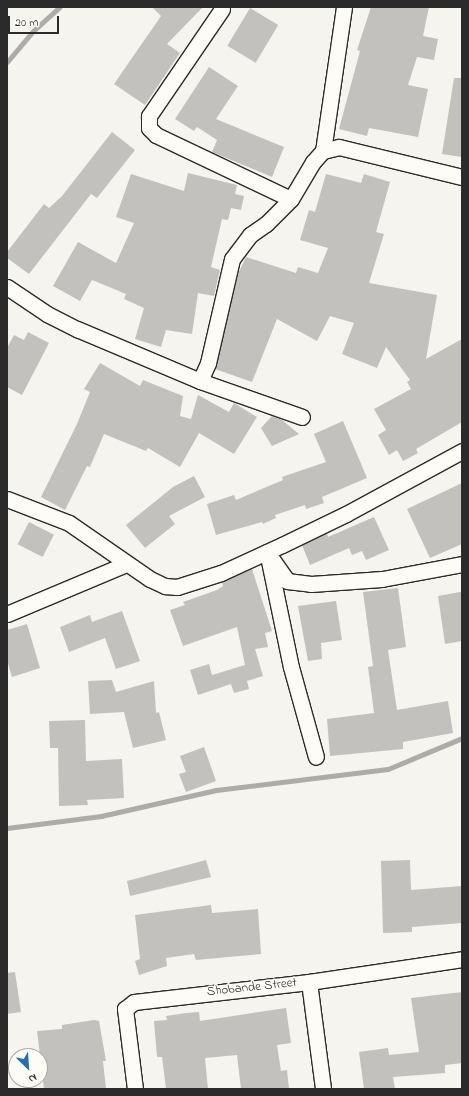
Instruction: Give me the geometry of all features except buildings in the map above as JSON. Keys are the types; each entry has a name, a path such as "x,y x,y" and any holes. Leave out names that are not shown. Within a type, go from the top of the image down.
{"street":[{"path":"323,151 344,7"},
{"path":"222,9 149,116 149,128 156,135 291,199"},
{"path":"200,381 208,363 232,259 250,234 266,224 291,199 313,162 323,151 339,147 462,177"},
{"path":"7,288 47,314 77,329 200,381 302,417"},
{"path":"7,499 69,523 126,564 150,579 165,586 177,587 221,573 267,552 346,514 462,451"},
{"path":"267,552 287,581 311,584 382,579 462,564"},
{"path":"267,552 291,667 316,757"},
{"path":"7,614 126,564"},
{"name":"Shobande Street","path":"134,1089 125,1009 134,1002 309,982 462,959"},
{"path":"309,982 323,1089"}],"waterway":[{"path":"7,62 33,31 60,7"},
{"path":"7,828 101,816 216,790 388,769 462,738"}]}
